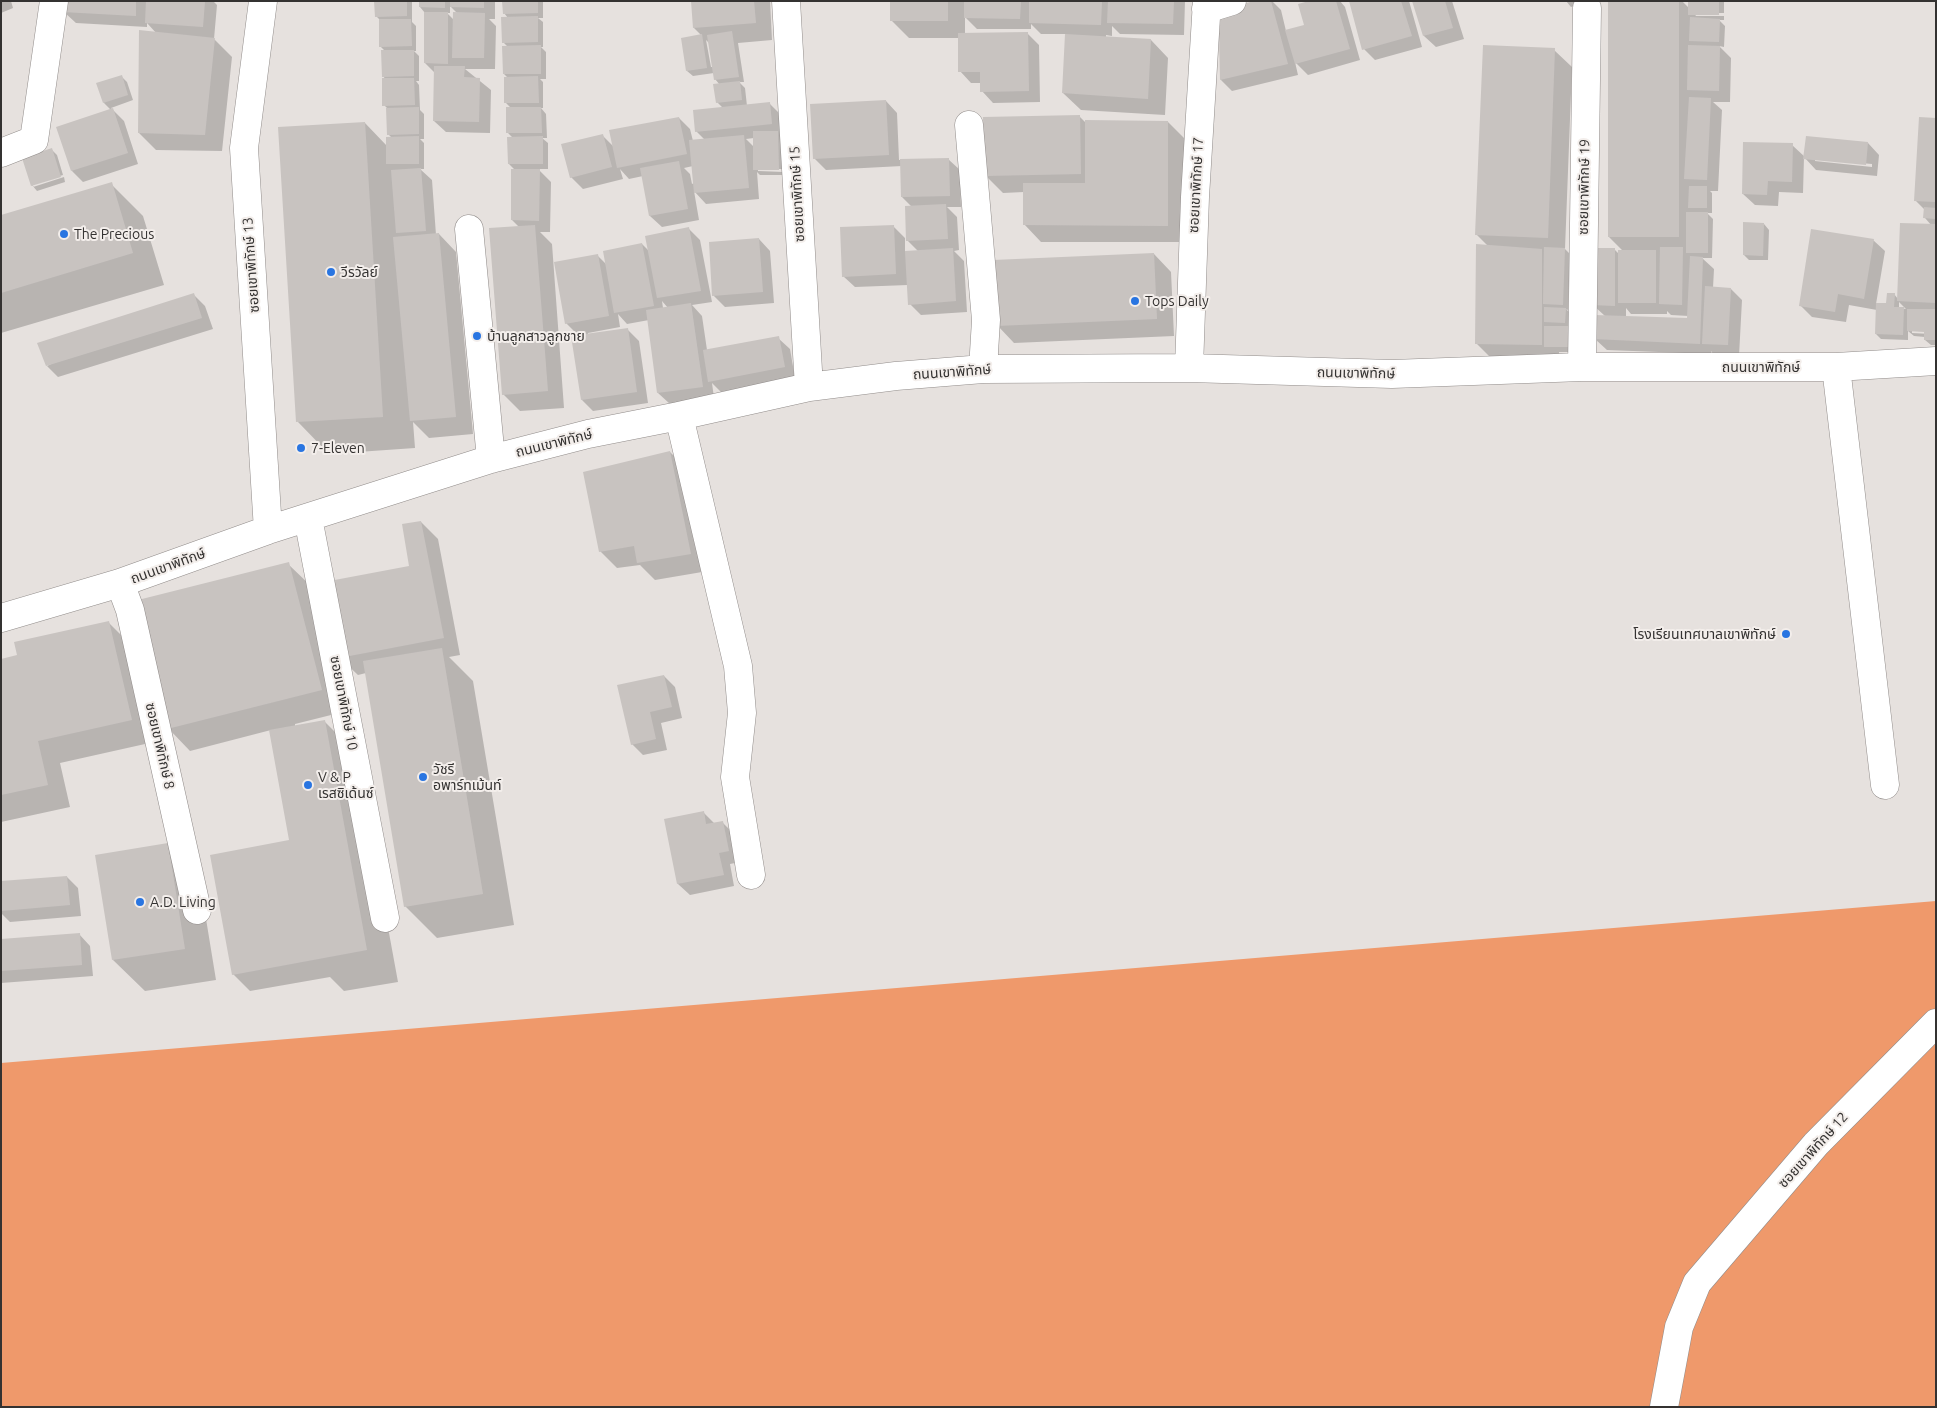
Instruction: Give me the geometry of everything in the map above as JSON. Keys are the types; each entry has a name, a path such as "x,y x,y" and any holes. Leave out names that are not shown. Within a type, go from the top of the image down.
{"street":[{"path":"1,153 34,140 54,1"},
{"name":"ซอยเขาพิทักษ์ 13","path":"263,1 244,148 268,530"},
{"name":"ซอยเขาพิทักษ์ 15","path":"786,1 809,388"},
{"path":"1206,5 1232,1"},
{"name":"ซอยเขาพิทักษ์ 17","path":"1189,368 1195,197 1206,5"},
{"name":"ซอยเขาพิทักษ์ 19","path":"1582,368 1587,8"},
{"path":"969,125 986,320 984,369"},
{"path":"469,229 491,459"},
{"name":"ถนนเขาพิทักษ์","path":"1,618 120,583 268,530 491,459 588,434 809,388 896,376 984,369 1189,368 1392,374 1582,368 1836,367 1936,362"},
{"path":"1836,367 1885,785"},
{"path":"679,416 738,666 742,713 735,778 751,875"},
{"name":"ซอยเขาพิทักษ์ 10","path":"308,518 385,918"},
{"name":"ซอยเขาพิทักษ์ 8","path":"120,583 130,610 197,910"},
{"name":"ซอยเขาพิทักษ์ 12","path":"1664,1407 1680,1327 1697,1283 1816,1144 1936,1022"}],"shaded area":[{"path":"1936,901 1936,1407 1,1407 1,1063"}],"building":[{"path":"64,1 136,1 136,16 63,12"},
{"path":"146,1 205,1 203,27 145,23"},
{"path":"374,1 407,1 407,16 375,17"},
{"path":"419,1 445,1 445,8 419,7"},
{"path":"450,1 484,1 484,8 450,7"},
{"path":"502,1 538,1 538,13 503,14"},
{"path":"691,1 754,1 756,23 693,28"},
{"path":"890,1 948,1 948,21 890,21"},
{"path":"964,1 1021,1 1020,19 964,18"},
{"path":"1029,1 1102,1 1101,25 1029,23"},
{"path":"1108,1 1174,1 1173,24 1107,23"},
{"path":"1254,1 1271,1 1288,64 1220,80 1219,33 1221,18 1231,7"},
{"path":"1309,1 1336,1 1350,49 1295,64 1285,30 1304,25 1298,4"},
{"path":"1349,1 1401,1 1412,36 1362,50"},
{"path":"1412,1 1445,1 1453,28 1423,36"},
{"path":"1608,1 1679,1 1679,237 1608,237"},
{"path":"1688,1 1719,1 1719,15 1688,15"},
{"path":"424,12 448,12 448,64 424,63"},
{"path":"453,12 485,13 484,58 452,58"},
{"path":"538,16 538,42 502,43 501,17"},
{"path":"1690,17 1720,19 1719,42 1689,41"},
{"path":"379,19 411,19 412,46 379,47"},
{"path":"139,30 215,38 205,135 138,133"},
{"path":"732,31 739,77 714,80 707,35"},
{"path":"1028,32 1029,91 980,92 980,72 958,72 958,33"},
{"path":"702,34 707,68 686,71 681,38"},
{"path":"1065,34 1151,39 1148,99 1062,93"},
{"path":"541,45 541,74 503,74 502,46"},
{"path":"1483,45 1555,48 1548,238 1475,235"},
{"path":"1688,45 1720,46 1719,91 1687,90"},
{"path":"381,50 414,50 414,76 382,77"},
{"path":"434,66 465,66 464,77 480,78 479,122 433,121"},
{"path":"122,75 128,95 103,103 96,83"},
{"path":"538,76 539,103 504,103 504,77"},
{"path":"382,78 414,78 415,105 382,106"},
{"path":"740,81 742,100 716,103 713,84"},
{"path":"1689,97 1711,98 1707,180 1684,179"},
{"path":"886,100 889,155 813,159 810,104"},
{"path":"770,102 772,124 695,132 693,110"},
{"path":"419,107 419,134 387,135 386,108"},
{"path":"506,107 541,107 542,133 506,133"},
{"path":"113,108 128,153 71,171 56,127"},
{"path":"1080,115 1081,174 984,176 983,117"},
{"path":"679,117 687,154 617,168 609,130"},
{"path":"1919,117 1936,118 1936,202 1914,201"},
{"path":"1085,120 1168,121 1168,226 1023,225 1023,183 1085,183"},
{"name":"วีรวัลย์","path":"365,122 383,417 296,422 278,127"},
{"path":"753,131 778,131 779,170 753,170"},
{"path":"603,134 612,167 570,178 561,144"},
{"path":"744,135 749,188 694,193 689,140"},
{"path":"419,136 419,164 386,164 386,137"},
{"path":"543,136 543,164 508,164 507,137"},
{"path":"1806,136 1868,142 1866,165 1803,159"},
{"path":"1743,142 1793,143 1792,182 1768,181 1767,195 1742,194"},
{"path":"52,148 61,177 31,186 22,158"},
{"path":"949,158 950,196 901,197 900,159"},
{"path":"679,161 688,209 649,216 640,168"},
{"path":"421,168 426,231 396,233 391,170"},
{"path":"511,169 540,169 539,221 511,220"},
{"name":"The Precious","path":"112,182 133,253 1,293 1,215"},
{"path":"1689,186 1707,186 1707,208 1688,208"},
{"path":"946,204 948,239 906,241 905,206"},
{"path":"1924,207 1936,208 1936,219 1923,218"},
{"path":"1686,212 1708,212 1708,253 1686,253"},
{"path":"1743,222 1764,223 1763,256 1743,255"},
{"path":"1900,223 1936,224 1936,303 1897,301"},
{"path":"535,225 548,391 502,395 489,228"},
{"path":"894,225 896,274 842,277 840,227"},
{"path":"689,227 701,291 657,298 645,236"},
{"path":"1811,229 1874,239 1864,299 1838,294 1835,312 1799,306"},
{"path":"439,233 456,417 410,421 393,237"},
{"path":"759,238 763,292 712,296 709,242"},
{"path":"642,243 654,306 614,313 603,251"},
{"path":"1476,244 1542,249 1542,345 1475,344"},
{"path":"1544,247 1565,248 1563,305 1543,304"},
{"path":"1660,247 1683,247 1682,305 1659,304"},
{"path":"953,248 956,301 908,305 905,251"},
{"path":"1593,248 1615,248 1615,306 1592,305"},
{"path":"1618,250 1656,250 1656,303 1618,303"},
{"path":"1154,253 1157,319 996,326 993,260"},
{"path":"598,254 609,316 565,324 554,262"},
{"path":"1690,256 1703,257 1700,344 1594,339 1595,315 1687,318"},
{"path":"1705,286 1731,288 1728,345 1702,344"},
{"path":"194,293 202,318 46,366 37,343"},
{"path":"1887,293 1895,293 1894,307 1904,307 1903,335 1875,334 1876,303 1886,303"},
{"path":"691,303 703,387 657,393 646,310"},
{"path":"1544,307 1566,308 1565,323 1544,322"},
{"path":"1907,309 1936,309 1936,340 1924,340 1924,332 1907,331"},
{"path":"1544,326 1568,326 1569,347 1544,347"},
{"path":"628,328 637,392 581,400 571,336"},
{"path":"779,336 785,367 708,382 703,350"},
{"path":"670,451 691,554 637,563 634,546 599,552 583,472"},
{"path":"421,521 444,638 339,658 324,582 409,566 402,524"},
{"path":"289,562 322,690 167,729 134,601"},
{"path":"109,621 132,720 38,741 48,785 1,795 1,659 17,655 14,642"},
{"name":"วัชรี อพาร์ทเม้นท์","path":"442,648 483,894 404,907 363,661"},
{"path":"664,675 672,707 650,712 656,739 631,745 617,685"},
{"path":"325,720 367,950 232,975 210,855 289,840 269,730"},
{"path":"704,811 706,824 723,821 729,851 719,853 724,875 677,884 664,819"},
{"name":"A.D. Living","path":"168,843 185,949 112,960 95,855"},
{"path":"67,876 70,905 1,911 1,881"},
{"path":"80,933 82,965 1,971 1,939"}],"place":[{"name":"The Precious","path":"64,234"},
{"name":"วีรวัลย์","path":"331,272"},
{"name":"Tops Daily","path":"1135,301"},
{"name":"บ้านลูกสาวลูกชาย","path":"477,336"},
{"name":"7-Eleven","path":"301,448"},
{"name":"โรงเรียนเทศบาลเขาพิทักษ์","path":"1786,634"},
{"name":"วัชรี อพาร์ทเม้นท์","path":"423,777"},
{"name":"V & P เรสซิเด้นซ์","path":"308,785"},
{"name":"A.D. Living","path":"140,902"}]}
